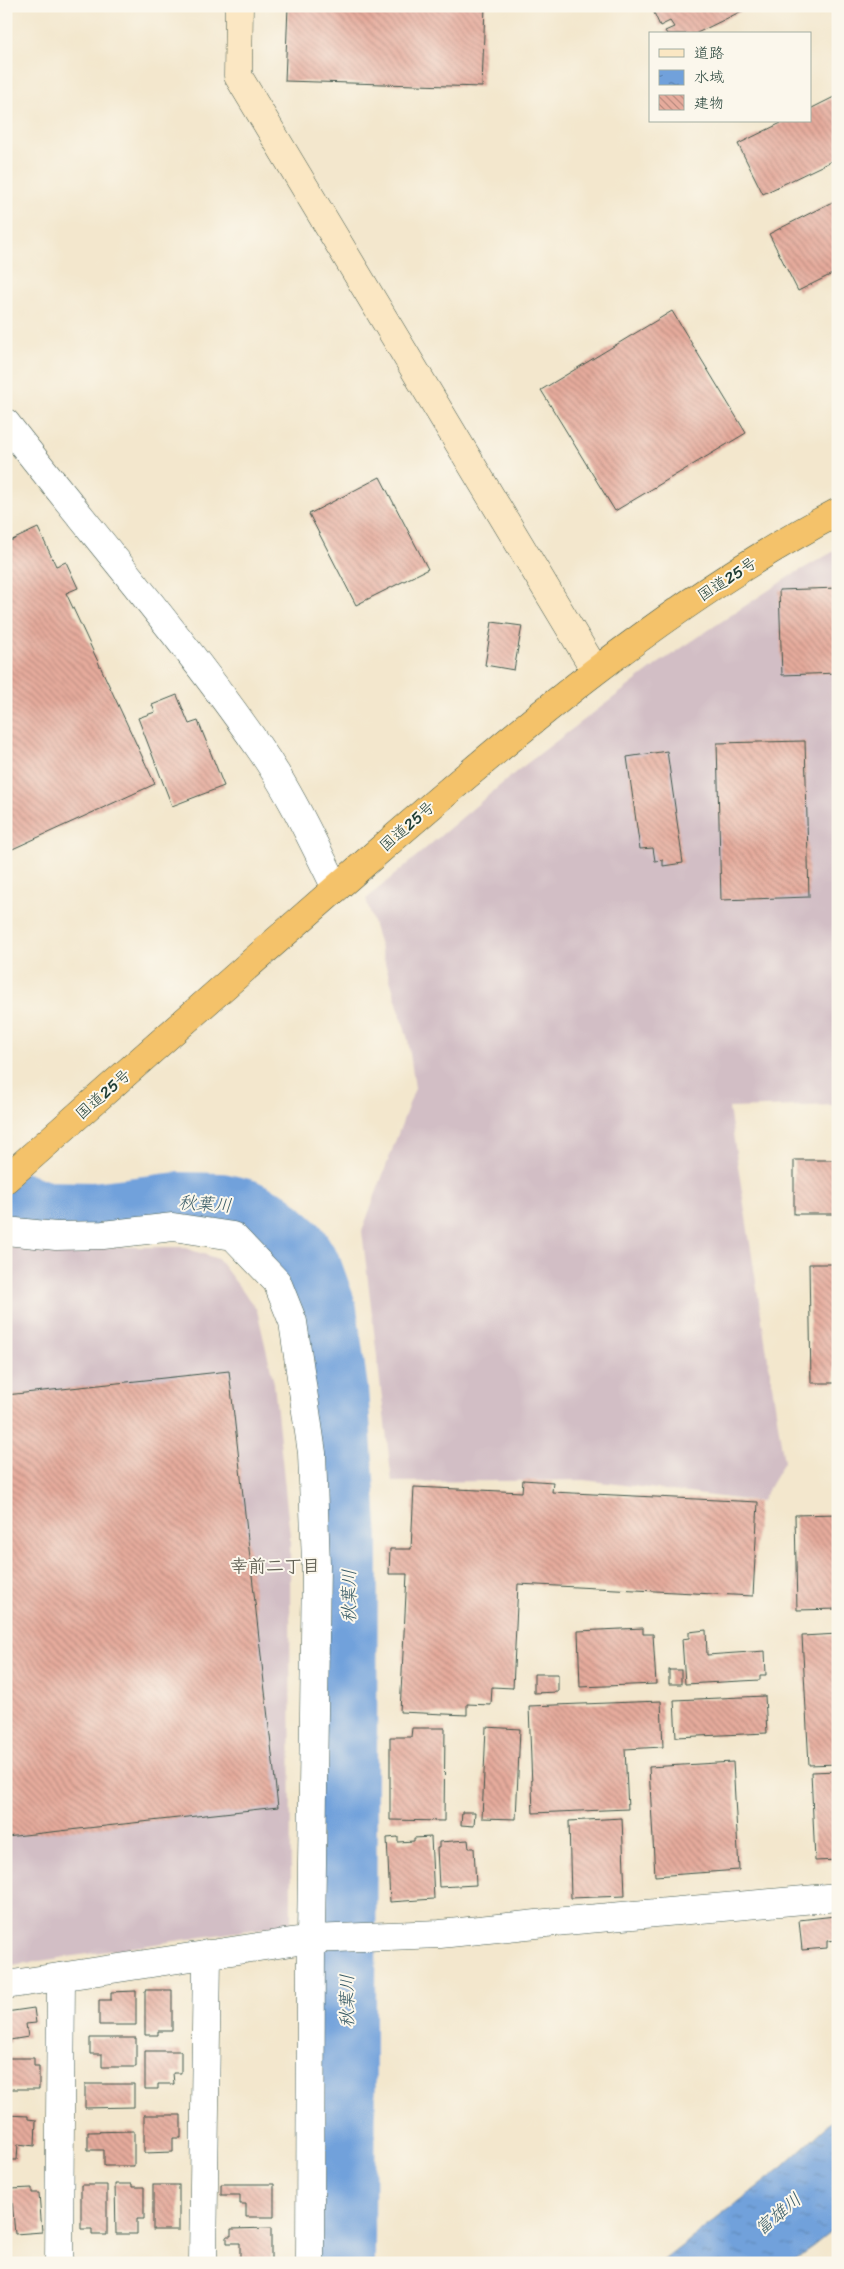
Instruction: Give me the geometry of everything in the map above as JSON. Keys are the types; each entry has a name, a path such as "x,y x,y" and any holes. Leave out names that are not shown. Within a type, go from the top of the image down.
{"highway":[{"name":"国道25号","path":"14,1173 336,888 455,785 595,670 712,588 838,512"}],"street":[{"path":"240,6 238,76 595,670"},
{"path":"6,423 184,646 259,746 298,810 336,888"},
{"path":"6,1231 56,1236 103,1235 173,1227 233,1236 277,1282 293,1322 312,1453 316,1564 311,1939 310,2263"},
{"path":"6,1985 311,1939 380,1938 440,1934 838,1897"},
{"path":"202,2263 207,1954"},
{"path":"59,2263 61,1977"}],"shaded area":[{"path":"838,549 838,1105 729,1108 784,1462 761,1502 584,1480 392,1482 362,1231 415,1088 408,1040 366,899 517,771 659,663 790,576"},
{"path":"6,1247 182,1247 218,1259 257,1310 274,1383 290,1536 291,1924 6,1966"}],"water":[{"name":"富雄川","path":"838,2116 838,2226 792,2263 660,2263 783,2167"}],"building":[{"path":"288,6 485,6 482,87 285,81"},
{"path":"651,6 752,6 699,32 666,32 674,27 670,21 660,26"},
{"path":"838,92 838,158 763,194 738,144 783,122 812,122 812,108 836,96 835,93"},
{"path":"838,199 838,271 798,291 769,234"},
{"path":"672,311 746,433 615,511 541,390"},
{"path":"380,477 428,569 356,605 309,514"},
{"path":"38,528 56,566 66,562 78,588 66,593 155,784 6,852 6,543"},
{"path":"838,588 838,673 782,675 779,590"},
{"path":"492,622 522,626 514,670 485,665"},
{"path":"177,695 189,724 198,721 224,786 172,806 138,718 155,712 152,705"},
{"path":"805,741 809,897 721,900 717,743"},
{"path":"667,751 683,863 663,866 663,860 655,861 653,848 640,849 627,757"},
{"path":"794,1160 838,1160 838,1214 794,1214"},
{"path":"809,1264 838,1264 838,1363 835,1363 835,1383 811,1383"},
{"path":"229,1371 278,1807 6,1837 6,1395"},
{"path":"523,1480 553,1482 552,1492 758,1502 753,1596 518,1584 513,1688 492,1687 491,1705 467,1704 467,1715 400,1712 407,1574 389,1574 390,1549 411,1549 414,1487 522,1492"},
{"path":"838,1514 838,1609 797,1610 795,1515"},
{"path":"643,1628 643,1634 653,1634 656,1684 580,1687 578,1631"},
{"path":"706,1630 707,1655 765,1651 766,1675 760,1675 760,1680 685,1684 682,1639 689,1638 689,1632"},
{"path":"838,1634 838,1764 809,1765 802,1636"},
{"path":"669,1670 681,1670 681,1684 669,1684"},
{"path":"534,1674 558,1674 558,1692 534,1693"},
{"path":"765,1696 767,1733 676,1737 674,1700"},
{"path":"661,1701 663,1747 625,1749 628,1809 533,1813 529,1706"},
{"path":"486,1727 520,1729 516,1819 482,1818"},
{"path":"412,1728 445,1728 444,1821 390,1820 390,1737 411,1737"},
{"path":"733,1762 739,1870 655,1876 649,1767"},
{"path":"838,1771 838,1860 815,1861 811,1772"},
{"path":"462,1812 475,1812 474,1826 461,1825"},
{"path":"622,1818 625,1896 571,1898 569,1821"},
{"path":"398,1837 398,1842 414,1841 414,1838 431,1837 434,1899 390,1902 387,1838"},
{"path":"468,1840 469,1848 474,1848 476,1885 439,1887 437,1848 439,1848 439,1842"},
{"path":"835,1916 838,1940 827,1941 827,1948 802,1950 799,1920"},
{"path":"145,1990 172,1990 172,2031 158,2031 158,2035 145,2035"},
{"path":"136,1991 136,2025 99,2025 99,2000 111,2000 111,1992"},
{"path":"34,2008 36,2023 26,2024 28,2037 10,2040 10,2043 6,2043 6,2012"},
{"path":"90,2038 136,2038 136,2067 102,2067 102,2054 90,2054"},
{"path":"145,2051 181,2051 181,2073 173,2073 174,2084 158,2084 158,2089 145,2089"},
{"path":"6,2058 34,2058 34,2066 39,2066 39,2089 6,2089"},
{"path":"85,2084 134,2084 134,2107 85,2108"},
{"path":"6,2115 28,2116 28,2119 36,2120 35,2146 18,2144 17,2160 6,2160"},
{"path":"144,2115 181,2115 181,2138 173,2138 173,2152 144,2153"},
{"path":"134,2131 134,2166 104,2166 104,2150 88,2150 88,2132"},
{"path":"115,2184 132,2184 132,2187 144,2187 144,2219 137,2219 137,2234 116,2234"},
{"path":"221,2184 274,2184 274,2217 246,2217 246,2204 240,2204 240,2195 221,2195"},
{"path":"81,2185 107,2185 107,2235 92,2235 92,2229 81,2229"},
{"path":"153,2185 179,2185 179,2230 153,2230"},
{"path":"32,2188 32,2193 39,2193 42,2232 15,2234 11,2189"},
{"path":"271,2228 271,2263 240,2263 240,2243 227,2243 227,2236 231,2236 231,2229"}],"waterway":[{"name":"秋葉川","path":"6,1196 45,1210 93,1211 178,1201 221,1202 246,1208 271,1220 299,1245 313,1268 328,1310 339,1389 349,1540 346,2263"}],"district":[{"name":"幸前二丁目","path":"275,1566"}]}
